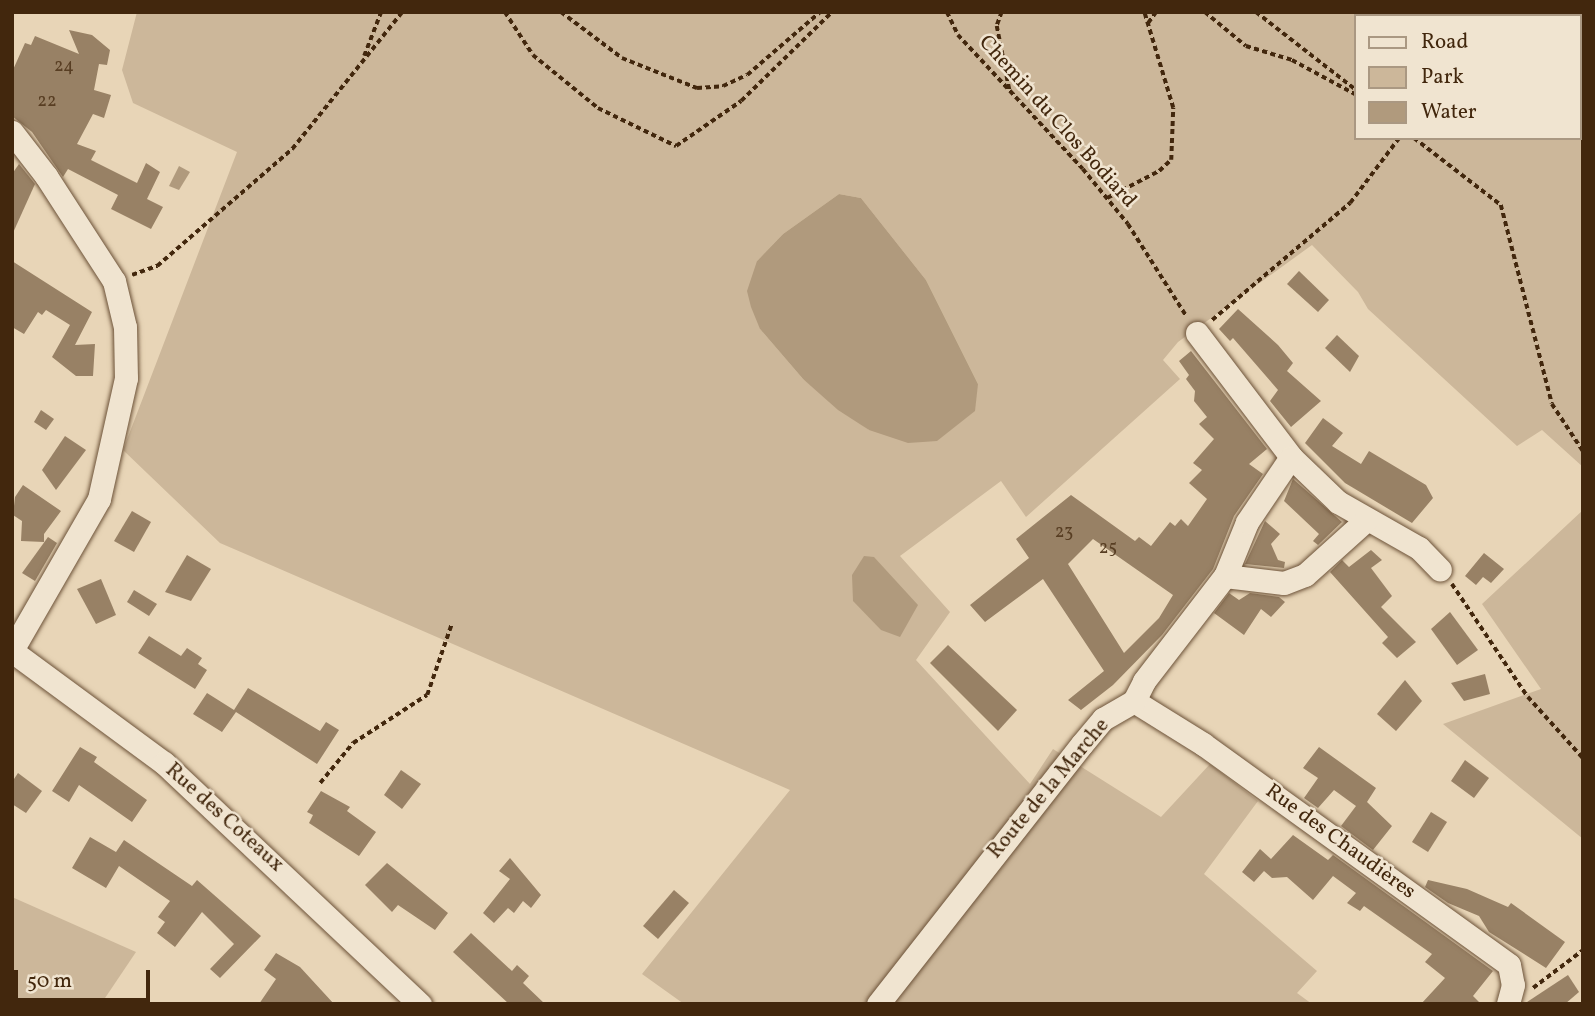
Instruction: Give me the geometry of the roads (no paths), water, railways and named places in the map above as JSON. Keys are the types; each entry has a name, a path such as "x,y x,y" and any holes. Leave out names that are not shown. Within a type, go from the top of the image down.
{"street":[{"path":"12,132 46,176 114,282 125,327 126,378 111,460 99,499 12,651"},
{"path":"1197,333 1291,457 1338,502 1419,548 1440,570"},
{"name":"Route de la Marche","path":"878,1004 1103,719 1134,701 1144,681 1225,576 1247,522 1291,457"},
{"path":"1225,576 1284,583 1305,575 1366,520"},
{"name":"Rue des Coteaux","path":"12,651 164,763 421,1004"},
{"name":"Rue des Chaudières","path":"1134,701 1203,744 1509,965 1515,1000"}],"water":[{"path":"179,166 190,172 179,190 169,186"},
{"path":"839,194 861,198 926,280 978,384 975,411 937,441 908,443 869,430 838,410 803,379 760,329 751,307 747,291 757,261 783,234"},
{"path":"864,556 874,557 918,605 900,637 881,630 853,601 852,575"}]}
